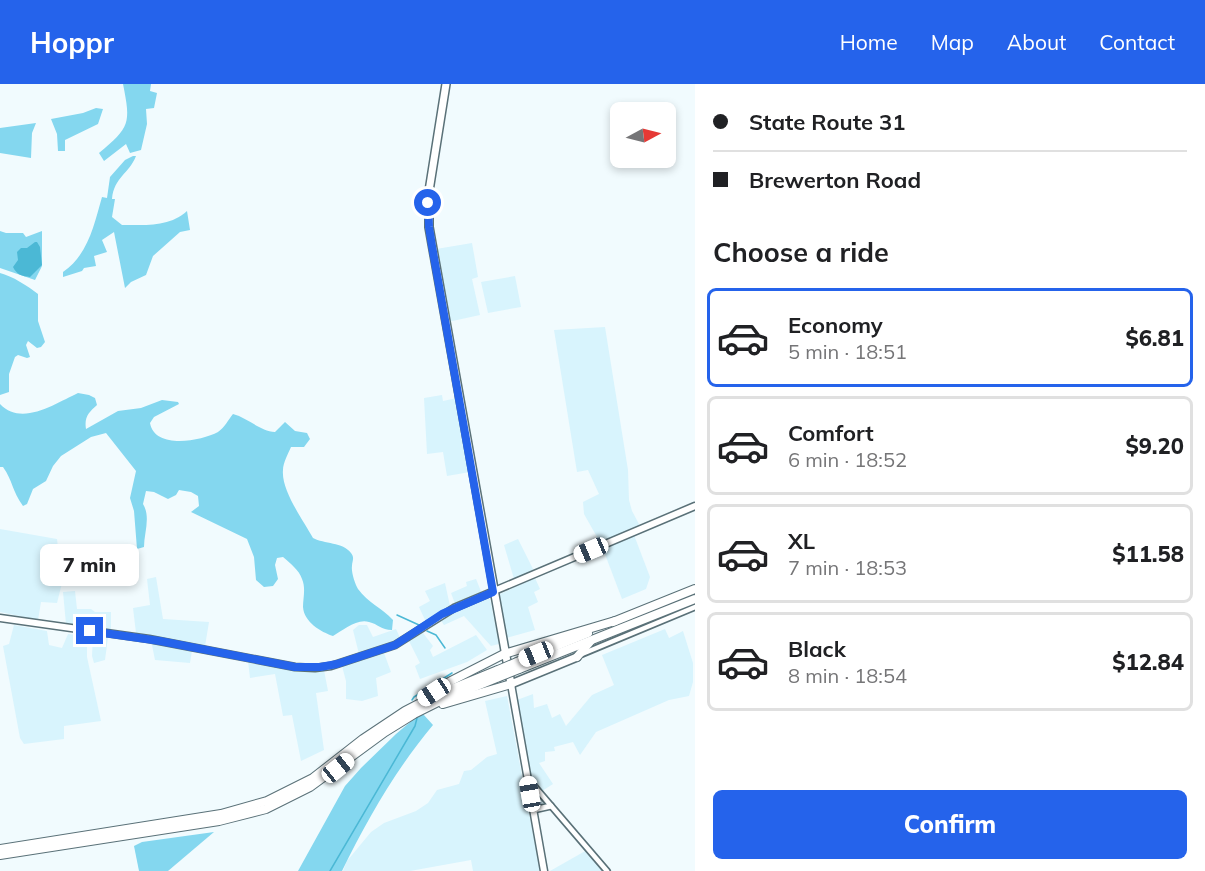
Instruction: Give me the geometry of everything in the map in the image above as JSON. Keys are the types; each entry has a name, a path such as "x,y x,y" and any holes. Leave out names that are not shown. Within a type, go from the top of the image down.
{"highway":[{"path":"446,84 428,203 429,227 510,683"},
{"path":"416,705 499,673 615,621 695,589"},
{"path":"518,665 602,636 695,599"},
{"path":"0,849 221,814 256,805 288,792 313,777 381,726 451,681 504,654 615,621"},
{"path":"414,714 510,683 578,655 602,636"},
{"path":"0,855 219,821 266,809 310,787 385,732 414,714 499,673"}],"main road":[{"path":"0,618 150,639 295,667 315,668 337,664 395,645 442,614 695,506"},
{"path":"510,683 544,871"},
{"path":"533,810 552,806"}],"street":[{"path":"589,648 695,607"},
{"path":"527,777 607,871"}],"shaded area":[{"path":"123,84 151,84 150,91 157,93 154,108 146,109 147,124 141,150 130,153 126,144 104,161 99,153 117,137 126,124 127,108"},
{"path":"96,108 103,109 98,124 65,140 65,151 58,151 57,134 51,119"},
{"path":"36,123 32,133 31,158 0,153 0,128"},
{"path":"136,156 113,192 112,199 115,199 112,217 122,225 148,225 173,220 187,211 190,230 180,232 153,256 146,275 131,282 125,288 114,232 102,240 107,252 94,256 96,266 84,268 82,271 63,277 63,272 79,257 89,239 102,197 107,198 110,177 125,160"},
{"path":"0,231 23,233 26,237 42,231 42,266 35,280 0,268"},
{"path":"35,242 40,247 42,265 30,277 20,275 13,267 18,260 17,252"},
{"path":"472,243 478,277 472,279 480,315 448,322 436,249"},
{"path":"0,273 10,276 38,294 38,321 45,342 37,348 28,341 26,345 30,357 18,355 15,357 9,374 9,392 0,395"},
{"path":"515,276 521,307 488,313 481,282"},
{"path":"605,327 628,470 629,500 640,526 601,544 584,514 583,502 599,494 588,470 577,472 554,330"},
{"path":"78,393 95,398 97,405 88,415 86,429 118,411 141,408 162,400 179,404 154,417 150,423 154,432 169,440 190,440 218,432 233,414 270,431 275,432 285,422 295,431 307,433 310,439 304,447 291,447 284,464 285,487 313,538 338,545 348,549 351,553 352,571 357,587 366,598 393,620 392,630 364,621 333,636 318,629 304,612 303,582 294,567 283,557 277,558 275,565 278,579 273,586 264,587 256,580 254,557 247,539 191,512 199,506 198,496 191,492 179,490 176,495 168,499 146,491 143,504 147,514 144,547 137,549 134,511 130,498 136,471 106,433 91,437 61,456 46,481 33,489 27,504 23,506 6,472 3,467 0,467 0,404 9,411 29,413 49,407"},
{"path":"442,395 443,401 457,398 470,472 447,476 443,452 427,454 424,398"},
{"path":"0,529 57,539 62,583 57,603 41,602 38,620 0,612"},
{"path":"634,535 650,577 646,589 622,599 603,549"},
{"path":"518,539 534,571 514,579 504,545"},
{"path":"156,577 163,619 209,622 205,646 193,644 190,663 155,660 150,635 136,633 133,608 150,605 147,579"},
{"path":"535,578 540,589 534,592 538,602 528,607 535,630 506,638 500,594"},
{"path":"476,579 484,599 490,599 499,644 491,646 464,616 444,625 440,619 457,609 451,593 467,586 466,582"},
{"path":"445,583 450,606 426,622 419,607 430,601 425,591"},
{"path":"75,591 77,609 111,612 111,630 66,624 63,592"},
{"path":"14,625 47,631 49,645 62,648 68,634 87,636 87,657 101,721 64,726 64,739 24,744 20,738 3,646 9,644"},
{"path":"359,625 367,625 373,637 396,629 401,640 359,654 353,630"},
{"path":"665,629 669,638 683,631 693,663 693,682 689,696 669,700 596,732 580,755 573,742 554,747 555,751 545,752 545,761 539,763 553,784 539,793 547,804 534,807 517,700 533,694 534,708 547,704 552,718 560,714 566,726 592,695 614,685 602,655"},
{"path":"423,633 433,646 430,650 433,657 476,635 487,650 467,662 420,679 415,666 420,663 409,641"},
{"path":"93,636 108,637 105,660 94,663 92,656"},
{"path":"384,653 391,672 376,678 378,696 362,701 346,699 346,681 342,666"},
{"path":"248,661 292,670 324,670 328,691 316,693 324,750 301,761 292,715 283,716 275,674 250,678"},
{"path":"507,696 540,871 473,871 471,860 410,871 343,871 347,861 371,832 384,823 416,811 428,803 437,790 459,784 464,771 471,770 487,757 497,754 485,701"},
{"path":"423,714 433,725 383,795 342,871 298,871 345,786 396,734"},
{"path":"214,832 168,871 139,871 134,846 142,842"},
{"path":"587,850 605,871 550,871"}],"waterway":[{"path":"397,615 419,625"},
{"path":"427,631 436,635 445,648"},
{"path":"412,700 452,673"},
{"path":"330,871 415,726 417,718"}],"route":[{"path":"90,631 160,641 295,667 320,667 383,650 402,642 442,614 493,592 432,246 428,203"}]}
